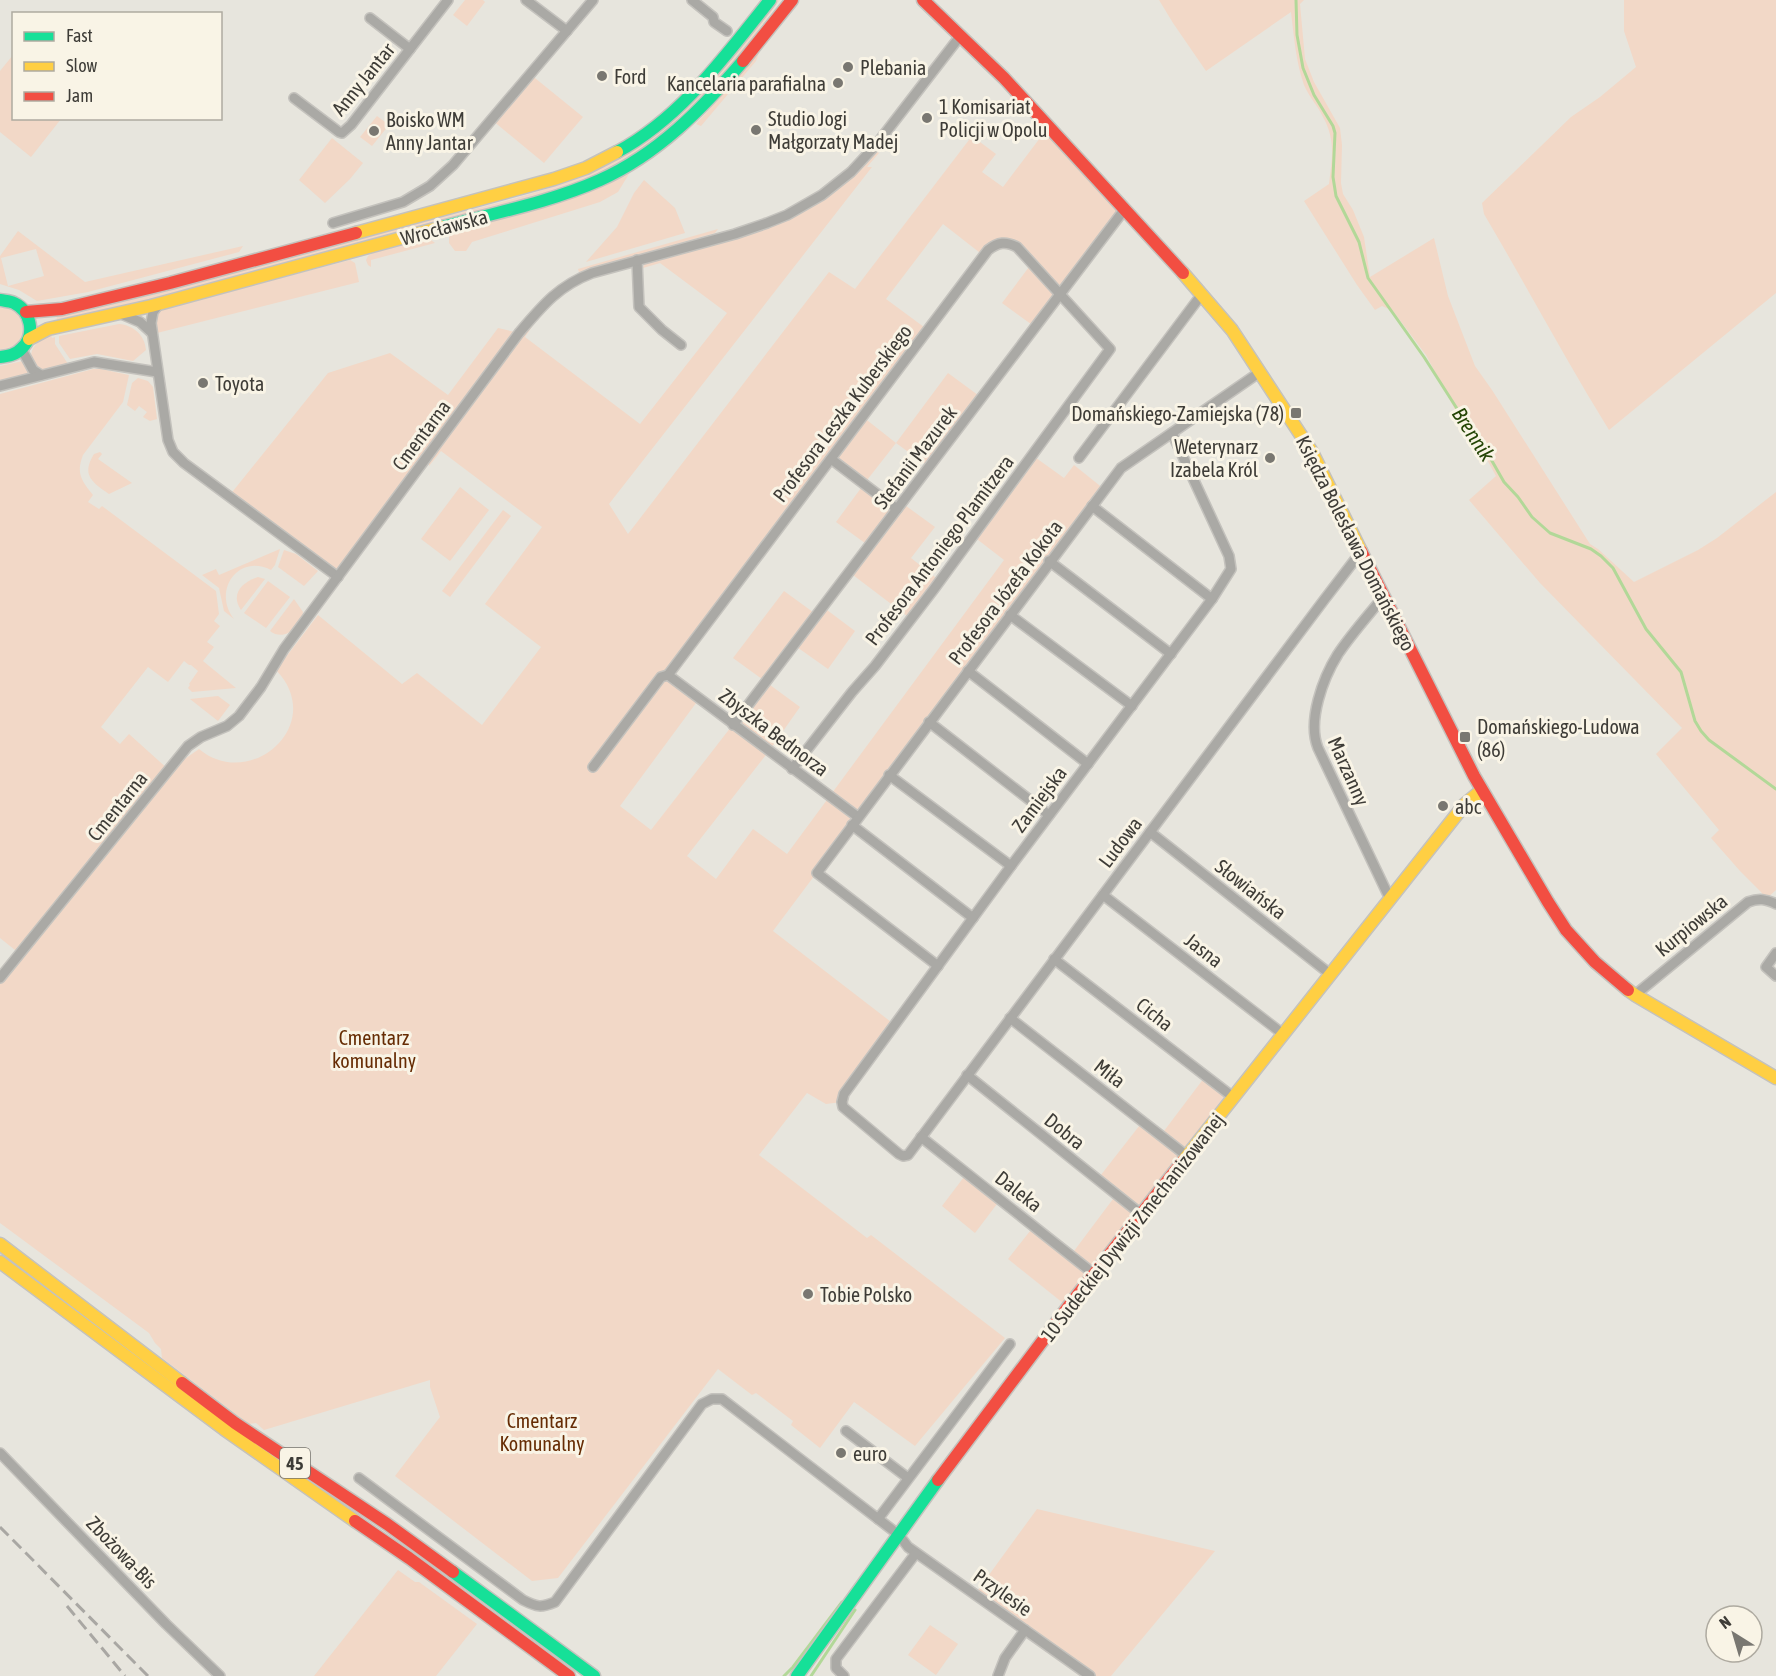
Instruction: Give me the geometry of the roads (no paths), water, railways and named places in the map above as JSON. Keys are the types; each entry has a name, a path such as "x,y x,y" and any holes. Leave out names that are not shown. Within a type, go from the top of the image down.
{"main road":[{"name":"Wrocławska","path":"26,312 62,309 170,283 530,187 582,170 619,152 664,121 694,92 770,0"},
{"name":"Wrocławska","path":"29,339 48,329 159,304 561,195 602,180 646,156 685,125 719,89 792,0"},
{"name":"Księdza Bolesława Domańskiego","path":"923,0 1004,78 1223,318 1312,452 1482,790 1566,930 1595,962 1635,995 1776,1078"},
{"path":"0,357 13,355 22,350 29,339 31,327 26,312 15,303 1,299"},
{"name":"10 Sudeckiej Dywizji Zmechanizowanej","path":"797,1676 954,1459 1094,1274 1465,804 1482,790"},
{"name":"45","path":"0,1244 235,1423 387,1524 594,1676"},
{"name":"45","path":"0,1262 224,1429 409,1558 569,1676"}],"street":[{"name":"Anny Jantar","path":"294,98 342,133 351,125 448,0"},
{"path":"526,0 567,32"},
{"path":"333,223 403,202 430,186 453,165 593,0"},
{"path":"692,0 713,17 714,22 727,31"},
{"path":"370,18 410,49"},
{"name":"Cmentarna","path":"0,978 188,746 201,737 227,726 239,716 261,687 284,649 519,333 541,307 578,278 735,234 787,215 822,195 851,172 872,151 961,35"},
{"name":"Stefanii Mazurek","path":"734,725 1124,210"},
{"name":"Profesora Leszka Kuberskiego","path":"593,766 661,677 668,675 992,247 1007,242 1017,247 1110,349"},
{"path":"637,260 639,307 681,345"},
{"path":"1079,458 1202,294"},
{"path":"159,304 151,317 152,333 168,441 177,457 338,577"},
{"path":"119,313 140,322 152,333"},
{"name":"Profesora Antoniego Plamitzera","path":"792,768 934,589 1110,349"},
{"path":"22,350 33,370 42,375"},
{"path":"0,386 94,362 157,372"},
{"name":"Profesora Józefa Kokota","path":"938,966 817,873 1121,468 1260,372"},
{"name":"Zamiejska","path":"908,1155 899,1154 843,1107 844,1094 1229,575 1232,564 1172,433"},
{"path":"831,459 897,509"},
{"path":"1092,506 1212,599"},
{"name":"Ludowa","path":"908,1155 1324,600 1357,557 1363,553"},
{"path":"1049,561 1171,654"},
{"name":"Marzanny","path":"1385,598 1372,610 1336,657 1317,705 1314,732 1318,748 1390,899"},
{"path":"1010,615 1132,706"},
{"path":"968,671 1088,764"},
{"name":"Zbyszka Bednorza","path":"668,675 792,768 973,918"},
{"path":"929,722 1049,815"},
{"path":"890,775 1011,866"},
{"name":"Słowiańska","path":"1150,832 1330,974"},
{"name":"Jasna","path":"1103,895 1283,1034"},
{"name":"Kurpiowska","path":"1635,995 1748,902 1757,898 1776,903"},
{"path":"1776,953 1766,967 1776,976"},
{"name":"Cicha","path":"1054,959 1233,1097"},
{"name":"Miła","path":"1010,1018 1187,1156"},
{"name":"Dobra","path":"967,1075 1141,1214"},
{"name":"Daleka","path":"921,1137 1094,1274"},
{"path":"878,1518 1010,1344"},
{"name":"Przylesie","path":"359,1478 523,1600 541,1607 555,1602 702,1404 712,1399 722,1399 878,1518 899,1535 908,1547 1090,1676"},
{"path":"846,1431 908,1478"},
{"name":"Zbożowa-Bis","path":"0,1453 166,1624 220,1676"},
{"path":"844,1676 836,1668 836,1659 916,1552"},
{"path":"998,1676 1005,1658 1024,1630"}],"waterway":[{"name":"Brennik","path":"1296,0 1297,35 1303,68 1314,95 1335,133 1333,177 1336,196 1359,242 1368,278 1480,440 1504,482 1532,517 1550,533 1591,549 1613,568 1646,629 1681,672 1695,721 1701,731 1709,740 1776,789"},
{"path":"784,1676 842,1602"},
{"path":"811,1676 855,1610"}],"railway":[{"path":"0,1527 148,1676"},
{"path":"67,1606 125,1676"}],"place":[{"name":"Plebania","path":"848,67"},
{"name":"Ford","path":"602,76"},
{"name":"Kancelaria parafialna","path":"838,83"},
{"name":"1 Komisariat Policji w Opolu","path":"927,118"},
{"name":"Studio Jogi Małgorzaty Madej","path":"756,130"},
{"name":"Boisko WM Anny Jantar","path":"374,131"},
{"name":"Toyota","path":"203,383"},
{"name":"Domańskiego-Zamiejska (78)","path":"1296,413"},
{"name":"Weterynarz Izabela Król","path":"1270,458"},
{"name":"Domańskiego-Ludowa (86)","path":"1465,737"},
{"name":"abc","path":"1443,806"},
{"name":"Tobie Polsko","path":"808,1294"},
{"name":"euro","path":"841,1453"}],"park label":[{"name":"Cmentarz komunalny","path":"374,1048"},
{"name":"Cmentarz Komunalny","path":"542,1432"}]}
